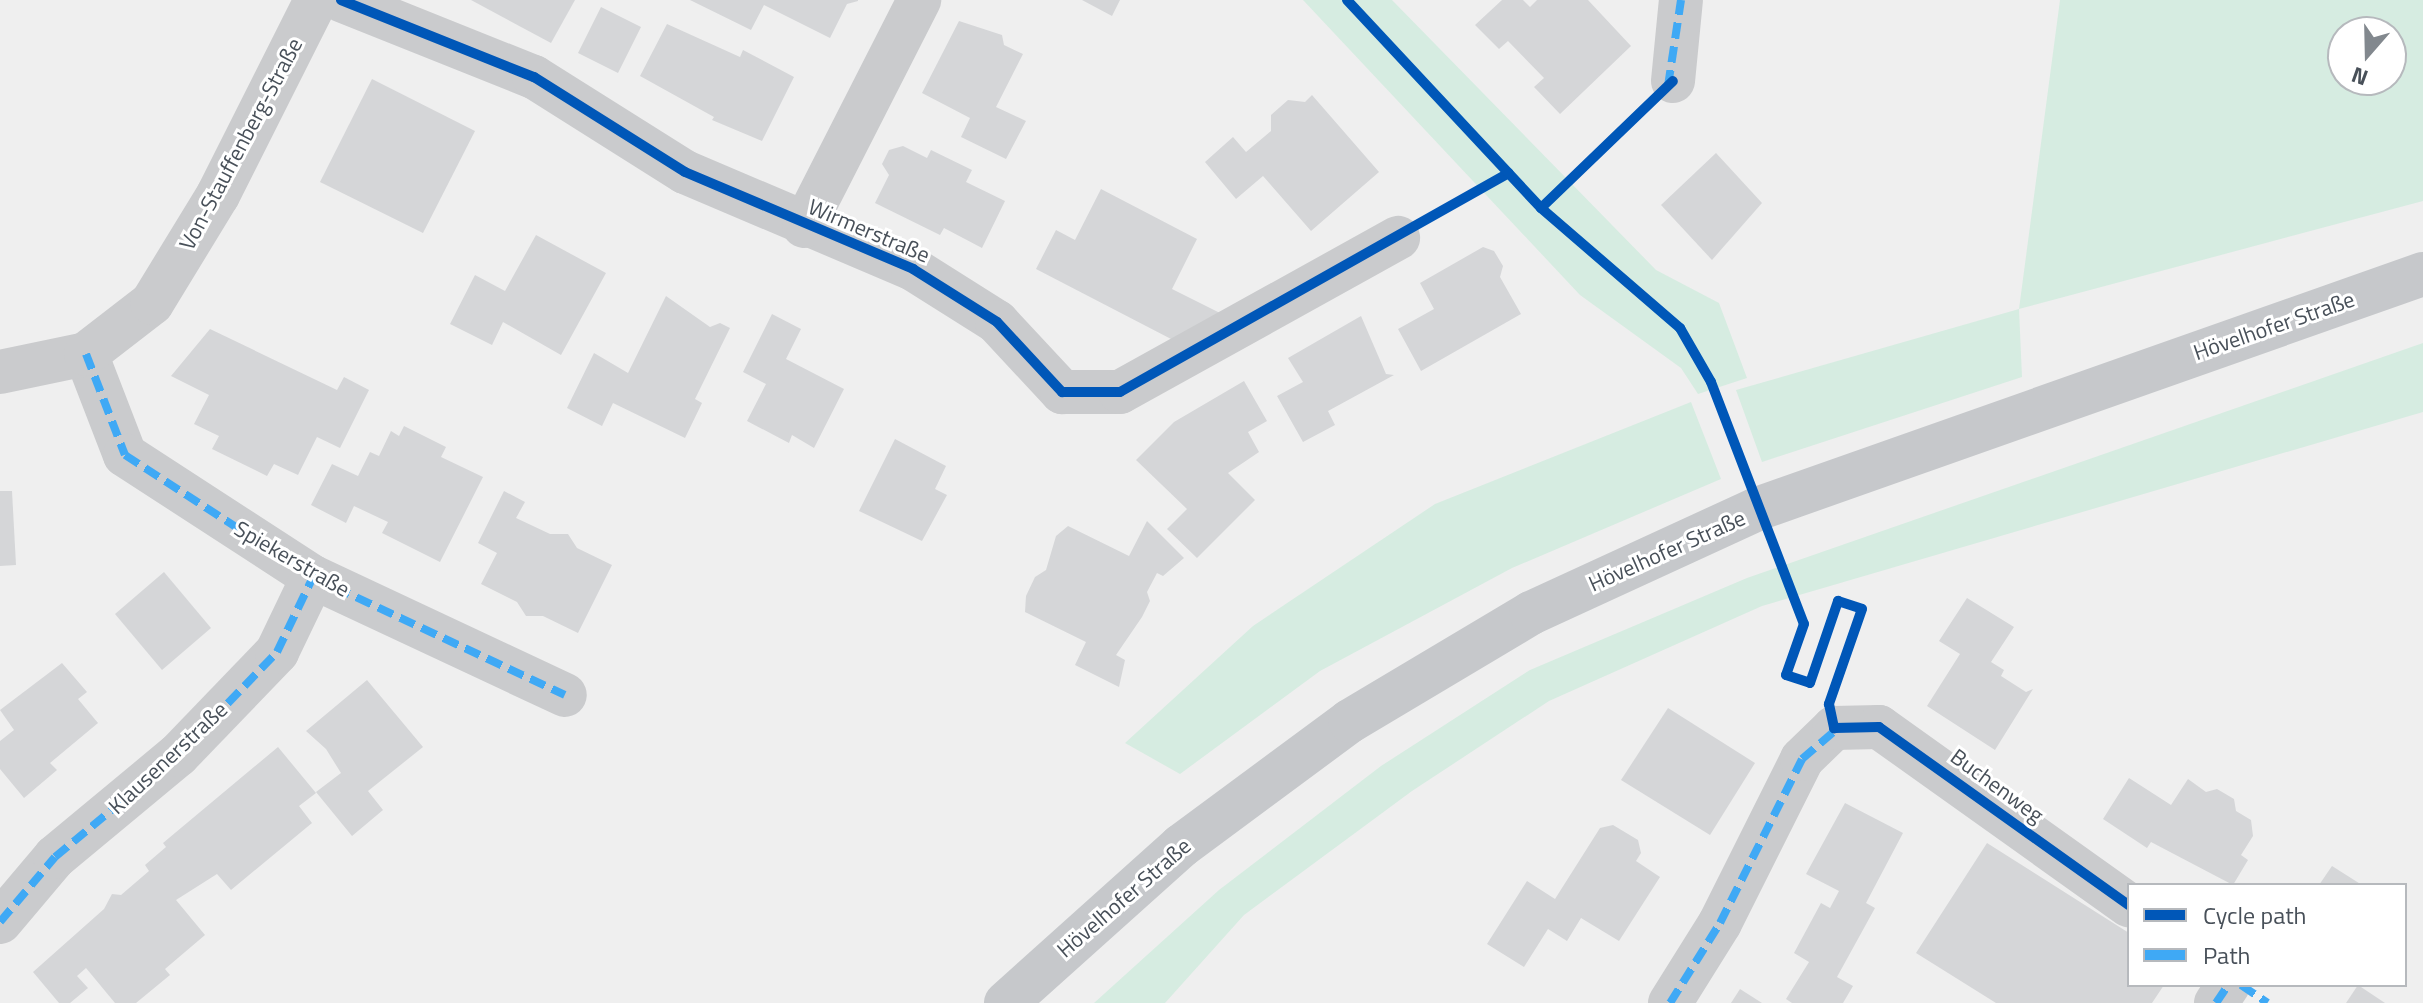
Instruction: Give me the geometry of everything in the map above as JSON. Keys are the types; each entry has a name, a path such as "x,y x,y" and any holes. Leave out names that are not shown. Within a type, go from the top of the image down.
{"main road":[{"name":"Hövelhofer Straße","path":"1006,1003 1193,837 1350,721 1531,613 1757,509 2423,274"}],"street":[{"name":"Von-Stauffenberg-Straße","path":"0,372 86,354 152,303 218,195 316,0"},
{"name":"Wirmerstraße","path":"341,0 534,77 685,172 804,226 913,269 997,322 1062,392 1120,392 1398,238"},
{"name":"Wirmerstraße","path":"804,226 919,0"},
{"path":"1673,81 1681,0"},
{"name":"Spiekerstraße","path":"86,354 125,455 313,577 565,695"},
{"name":"Klausenerstraße","path":"0,922 55,857 178,755 277,652 313,577"},
{"name":"Buchenweg","path":"1670,1003 1720,923 1802,759 1834,728 1879,727 2127,904"}],"green space":[{"path":"1303,0 1392,0 1656,270 1719,303 1747,378 1698,394 1681,368 1580,295"},
{"path":"2060,0 2423,0 2423,201 2019,309"},
{"path":"2019,309 2022,377 1762,462 1736,390"},
{"path":"2423,343 2423,412 1762,606 1549,701 1412,791 1244,915 1165,1003 1094,1003 1219,890 1381,766 1530,670 1747,578"},
{"path":"1691,402 1721,479 1512,568 1320,671 1180,774 1125,743 1253,626 1435,504"}],"building":[{"path":"471,0 575,0 551,43"},
{"path":"690,0 858,1 847,4 830,38 764,5 751,30"},
{"path":"1082,0 1120,0 1112,16"},
{"path":"1502,0 1523,0 1530,7 1537,0 1588,0 1631,46 1560,114 1534,87 1544,78 1508,41 1499,49 1475,25"},
{"path":"601,7 641,27 618,73 578,53"},
{"path":"959,21 1002,35 1004,45 1023,54 996,107 1026,121 1006,159 961,137 970,118 922,93"},
{"path":"667,24 740,57 743,50 794,77 762,141 712,120 714,117 640,76"},
{"path":"372,79 475,131 423,233 320,182"},
{"path":"1312,95 1379,172 1311,231 1263,176 1236,199 1205,162 1233,137 1246,152 1271,131 1271,115 1288,100 1305,102"},
{"path":"903,146 927,158 931,150 972,170 966,182 1005,201 982,248 944,228 940,235 875,203 889,175 882,164 889,150"},
{"path":"1716,153 1762,203 1712,260 1661,205"},
{"path":"1101,189 1197,239 1172,289 1220,313 1173,340 1036,269 1056,230 1075,240"},
{"path":"536,235 606,273 561,355 503,322 492,345 450,324 475,275 505,291"},
{"path":"1483,247 1494,251 1503,266 1500,277 1521,314 1421,371 1398,329 1434,309 1420,283"},
{"path":"666,296 710,327 720,323 730,328 695,399 702,403 685,438 613,403 602,426 567,408 594,353 628,373"},
{"path":"772,314 801,329 786,359 844,389 814,448 792,435 789,443 747,421 766,384 743,372"},
{"path":"1361,316 1386,374 1394,375 1328,411 1335,425 1303,442 1277,396 1303,382 1288,358"},
{"path":"210,329 337,390 344,377 369,390 340,448 317,437 298,475 274,464 267,476 212,449 219,436 194,424 209,395 171,376"},
{"path":"1244,381 1267,421 1248,432 1259,452 1228,473 1255,500 1197,558 1167,529 1187,509 1136,460 1174,422"},
{"path":"404,426 446,447 441,457 483,477 440,562 382,533 388,522 354,506 346,523 311,505 332,464 358,476 370,452 379,456 391,431 399,436"},
{"path":"895,439 946,466 935,489 947,495 922,541 859,511"},
{"path":"0,491 12,491 16,565 0,566"},
{"path":"504,491 525,502 516,518 550,534 568,534 577,548 612,565 578,633 543,616 526,616 517,602 481,584 497,553 478,543"},
{"path":"1147,521 1184,558 1163,576 1157,573 1147,592 1150,601 1116,655 1125,660 1119,687 1075,665 1086,642 1025,612 1026,596 1035,577 1046,570 1056,536 1068,526 1129,556"},
{"path":"164,572 211,628 162,670 115,614"},
{"path":"1967,598 2014,627 1991,662 2004,670 2001,676 2026,692 2033,689 1995,750 1927,706 1960,654 1939,641"},
{"path":"62,663 87,692 78,699 98,723 50,763 57,770 24,798 0,769 0,741 14,730 0,710"},
{"path":"367,680 423,747 368,791 383,810 352,836 316,792 341,773 326,749 306,731"},
{"path":"1668,708 1755,763 1710,835 1621,780"},
{"path":"278,747 316,793 299,806 312,823 231,890 217,874 176,900 205,935 165,969 170,975 136,1003 115,1003 86,968 77,976 88,988 70,1003 59,1003 33,972 104,909 112,894 121,895 149,871 145,865 166,847 163,843"},
{"path":"2129,778 2171,805 2188,779 2206,792 2217,789 2234,799 2236,811 2251,820 2253,836 2241,855 2248,860 2234,883 2229,883 2151,842 2147,848 2103,819"},
{"path":"1845,803 1903,833 1866,903 1875,908 1837,977 1853,986 1843,1003 1792,1003 1786,999 1809,962 1794,953 1821,903 1830,908 1839,891 1806,874"},
{"path":"1613,825 1638,840 1641,853 1636,861 1660,877 1619,941 1581,918 1567,941 1548,929 1524,967 1487,944 1527,881 1555,899 1600,828"},
{"path":"1987,843 2127,932 2127,987 2163,987 2152,1003 1996,1003 1916,953"},
{"path":"2332,866 2359,883 2320,883"},
{"path":"2357,987 2361,987 2385,1003 2346,1003"},
{"path":"1740,989 1762,1003 1731,1003"}],"marked path":[{"path":"1668,86 1681,0"},
{"path":"86,354 125,455 313,577 565,695"},
{"path":"0,922 55,857 178,755 277,652 313,577"},
{"path":"1670,1003 1720,923 1802,759 1838,728"},
{"path":"2216,1003 2227,987"},
{"path":"2244,987 2268,1003"}],"cycle path":[{"path":"341,0 534,77 685,172 913,269 997,322 1062,392 1120,392 1509,173"},
{"path":"1347,0 1541,208 1680,328 1711,382 1804,624 1786,675 1810,683 1838,601 1862,609 1829,704 1834,728 1879,727 2127,904"},
{"path":"1541,208 1673,81"}]}
